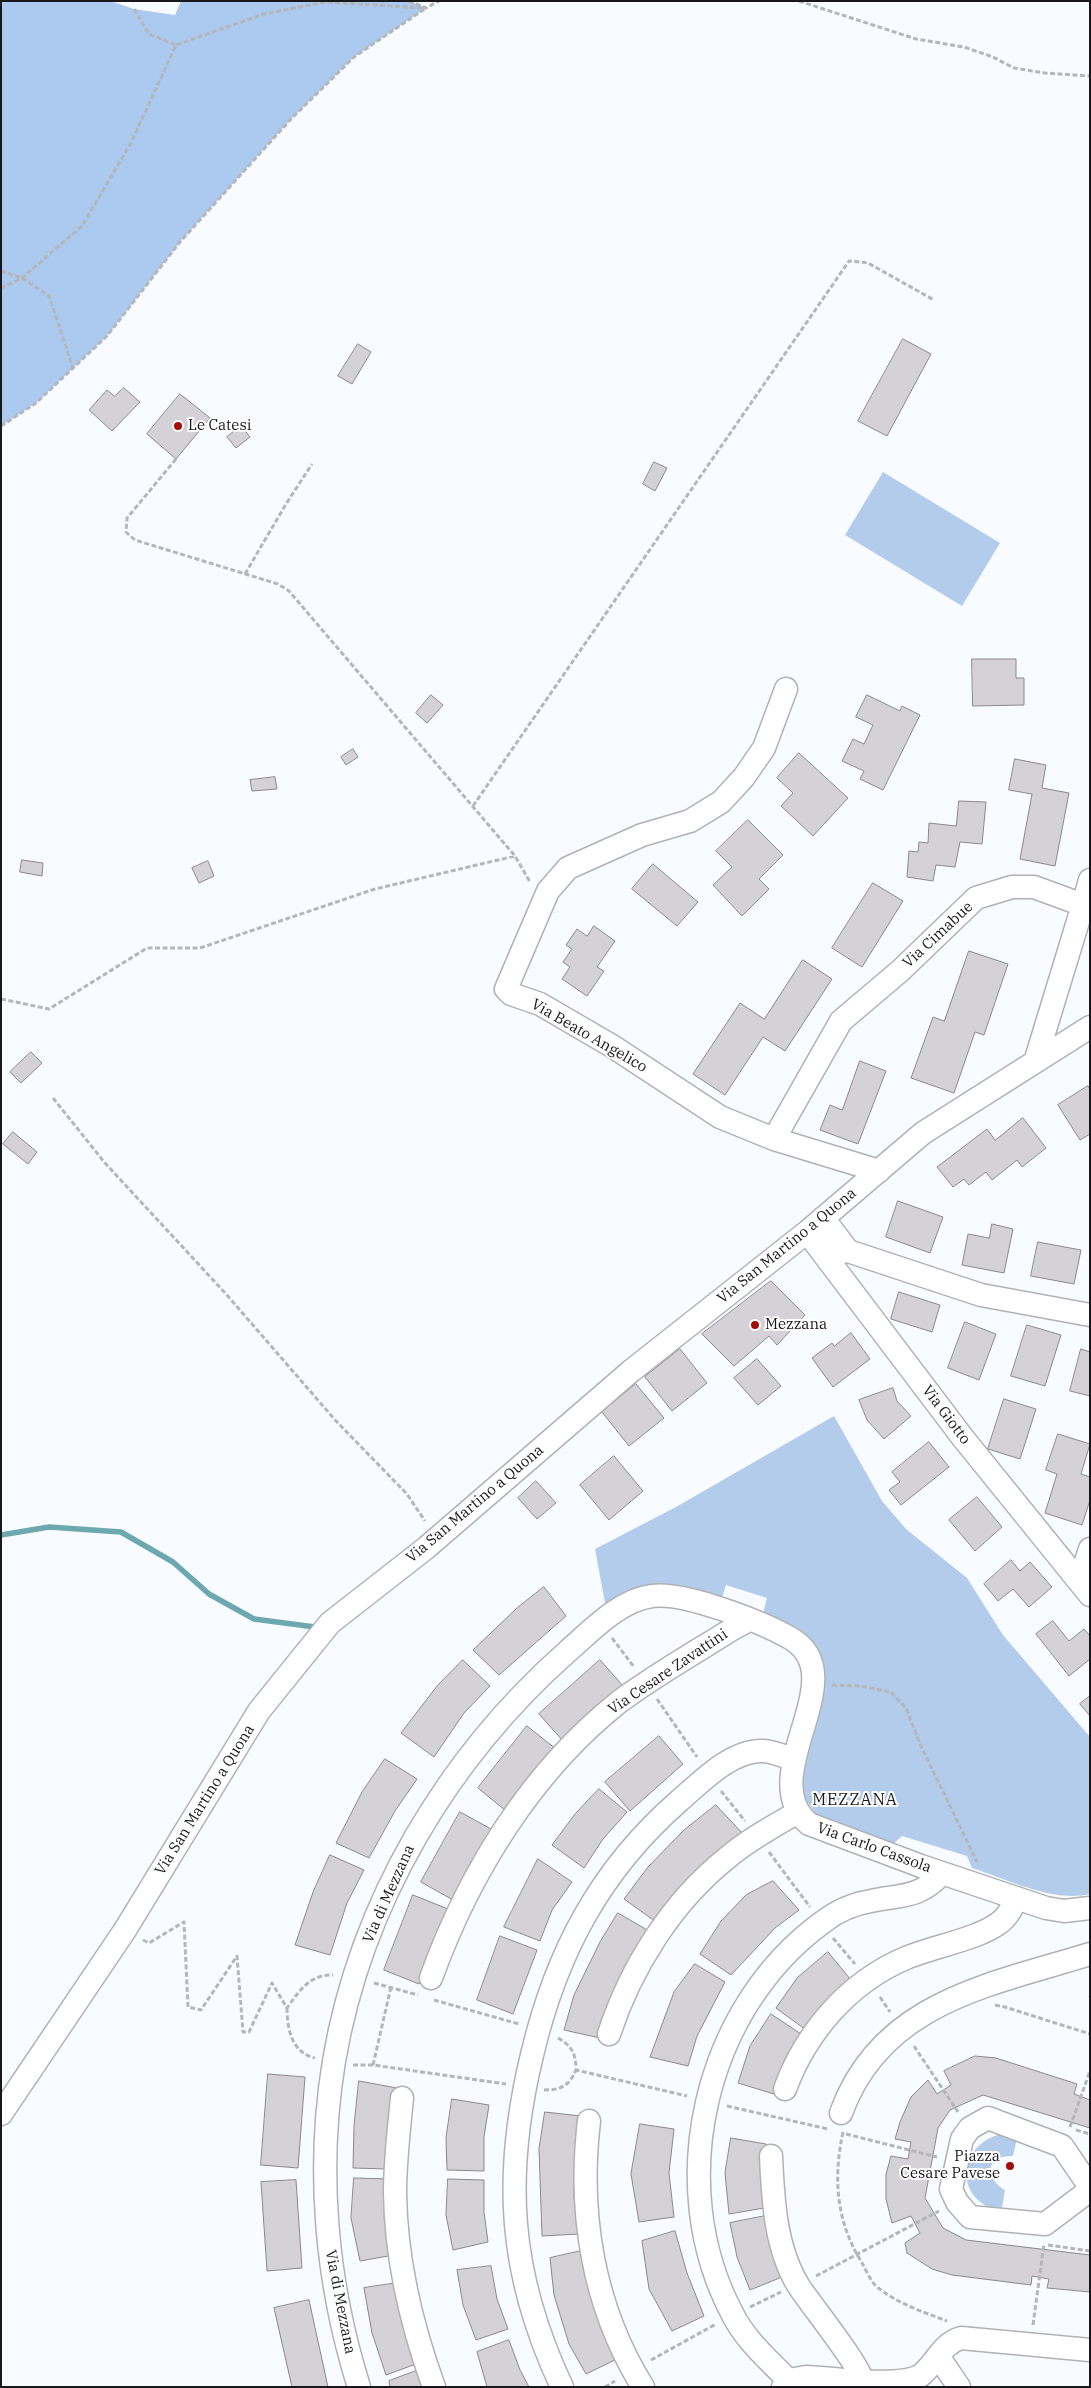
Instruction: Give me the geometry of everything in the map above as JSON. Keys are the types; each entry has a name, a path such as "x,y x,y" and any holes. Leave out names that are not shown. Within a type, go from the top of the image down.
{"street":[{"name":"Via Beato Angelico","path":"786,689 764,748 744,777 721,802 690,822 642,835 568,868 548,891 506,989 511,994 540,1004 612,1046 720,1117 774,1140 879,1171"},
{"path":"1036,1060 1090,880"},
{"name":"Via Cimabue","path":"774,1140 841,1021 900,971 976,898 1012,887 1034,887 1083,905"},
{"name":"Via San Martino a Quona","path":"1,2114 126,1930 259,1711 330,1623 436,1538 631,1371 819,1238 879,1171 923,1133 1090,1027"},
{"path":"819,1238 848,1251"},
{"path":"819,1238 848,1251 981,1295 1090,1315"},
{"name":"Via Giotto","path":"819,1238 963,1438 1085,1587"},
{"path":"1085,1587 1090,1549"},
{"name":"Via di Mezzana","path":"359,2387 340,2317 327,2217 326,2146 334,2063 342,2020 354,1978 390,1885 428,1815 459,1769 486,1735 558,1660 609,1617 634,1601 651,1596 664,1595 691,1600 749,1620"},
{"path":"609,2034 631,1980 664,1926 709,1874 728,1857 798,1812 791,1791 790,1778 807,1720 812,1692 809,1660 805,1651 797,1642 749,1620"},
{"name":"Via Cesare Zavattini","path":"431,1978 465,1897 495,1844 520,1808 562,1756 612,1709 646,1683 749,1620"},
{"path":"562,2387 535,2320 518,2242 513,2170 516,2135 524,2087 538,2030 562,1957 605,1883 651,1827 710,1776 732,1760 751,1752 776,1753 794,1760"},
{"name":"Via Carlo Cassola","path":"798,1812 814,1826 942,1873 1017,1898 1064,1911 1090,1908"},
{"path":"942,1873 934,1883 922,1891 856,1904 822,1922 782,1957 750,1999 726,2043 707,2101 701,2140 700,2180 703,2222 713,2264 735,2319 786,2384 806,2377 864,2385 892,2385 910,2382 925,2372 948,2344 961,2338 1090,2350"},
{"path":"786,2089 799,2058 818,2027 847,1996 868,1980 907,1958 995,1926 1009,1913 1017,1898"},
{"path":"843,2123 852,2087 865,2065 881,2045 901,2028 954,1998 1090,1954"},
{"path":"402,2098 396,2172 398,2243 412,2318 434,2387"},
{"path":"962,2116 988,2118 1062,2146 1090,2189 1045,2234 970,2217 957,2202 951,2190 947,2159 962,2139 962,2116"},
{"path":"589,2121 584,2175 587,2223 592,2257 597,2279 617,2336 643,2387"},
{"path":"771,2156 778,2230 790,2269 808,2300 847,2354 864,2385"},
{"path":"938,2356 959,2387"}],"path":[{"path":"409,1 426,8"},
{"path":"1,426 36,403 107,336 180,242 290,119 354,57 439,1"},
{"path":"799,1 916,39 964,47 993,57 1014,68 1045,73 1090,76"},
{"path":"134,9 149,34 176,44 264,14 325,2 426,8"},
{"path":"1,288 22,278 82,226 130,143 176,44"},
{"path":"473,806 849,261 868,262 934,300"},
{"path":"1,271 22,278 49,296 73,368"},
{"path":"176,458 127,518 126,532 135,540 278,584 289,591 515,856 524,869 540,908"},
{"path":"245,574 312,464"},
{"path":"1,999 49,1008 146,948 200,948 375,889 515,856"},
{"path":"53,1098 105,1163 226,1294 336,1420 407,1494 436,1538"},
{"path":"607,1631 646,1683 710,1776 868,1980 962,2116"},
{"path":"825,1685 860,1686 891,1692 906,1708 920,1744 979,1865"},
{"path":"126,1930 149,1943 184,1922 188,2007 201,2010 237,1956 243,2032 249,2032 272,1983 287,2008 287,2022 294,2045 309,2057 334,2063 373,2065 556,2090 570,2082 576,2070 576,2058 566,2042 538,2030 354,1978 331,1974 315,1977 300,1988 287,2008"},
{"path":"373,2065 391,1987"},
{"path":"987,2004 1005,2007 1090,2034"},
{"path":"576,2070 707,2101 843,2123 947,2159"},
{"path":"1070,2128 1090,2071"},
{"path":"843,2123 837,2198 847,2233 857,2255 875,2285 901,2303 952,2323"},
{"path":"1061,2125 1090,2134"},
{"path":"939,2148 947,2159"},
{"path":"935,2166 947,2159"},
{"path":"934,2203 942,2217"},
{"path":"1034,2244 1045,2234"},
{"path":"1045,2234 1090,2251"},
{"path":"1031,2344 1045,2234"}],"shaded area":[{"path":"1,1 110,1 134,9 175,15 181,1 409,1 426,8 354,57 291,119 180,242 107,336 36,403 1,426"},
{"path":"883,472 1000,543 962,606 845,535"},
{"path":"834,1416 882,1501 906,1529 967,1578 1003,1635 1090,1737 1090,1894 1076,1896 1046,1893 972,1868 967,1856 902,1836 891,1846 818,1817 803,1796 800,1782 821,1706 824,1683 821,1662 811,1642 792,1626 763,1614 767,1598 726,1585 721,1601 687,1590 662,1585 637,1589 605,1603 595,1549 676,1507"},
{"path":"1003,2134 1018,2134 1013,2156 997,2159 991,2168 993,2179 1005,2190 1001,2213 993,2210 975,2197 968,2183 966,2173 971,2155 977,2148 985,2141"}],"building":[{"path":"903,339 931,354 887,436 858,421"},
{"path":"358,344 371,352 352,384 338,376"},
{"path":"124,388 140,402 112,431 89,410 107,390 114,396"},
{"name":"Le Catesi","path":"180,394 210,418 176,459 147,434"},
{"path":"241,426 250,437 236,448 227,437"},
{"path":"654,462 667,468 655,491 643,484"},
{"path":"972,659 1016,659 1016,678 1024,678 1024,705 973,706"},
{"path":"431,695 443,705 427,723 416,713"},
{"path":"867,695 900,711 902,706 920,715 883,790 860,779 864,771 842,761 853,739 864,744 873,725 856,717"},
{"path":"353,749 358,757 346,765 341,757"},
{"path":"799,753 848,798 813,836 781,806 793,793 777,778"},
{"path":"1015,759 1046,765 1042,788 1069,793 1055,866 1020,859 1032,794 1009,790"},
{"path":"275,777 277,789 252,791 250,780"},
{"path":"959,801 986,802 982,844 960,842 955,867 936,865 933,881 907,877 909,851 918,852 919,842 928,843 929,823 956,826"},
{"path":"748,820 783,855 759,879 769,889 742,916 713,885 732,867 716,851"},
{"path":"22,860 43,863 42,876 20,872"},
{"path":"208,861 214,876 199,883 192,868"},
{"path":"653,864 698,902 677,926 632,889"},
{"path":"873,883 903,901 862,967 832,948"},
{"path":"594,926 615,941 597,967 604,971 587,996 562,979 570,967 563,962 572,949 566,945 577,929 587,936"},
{"path":"969,951 1008,964 984,1035 975,1032 954,1093 911,1078 933,1017 944,1021"},
{"path":"803,960 832,979 785,1051 763,1037 725,1095 693,1074 740,1003 764,1019"},
{"path":"31,1052 42,1063 21,1083 10,1072"},
{"path":"860,1061 886,1071 858,1144 820,1130 830,1105 842,1110"},
{"path":"1088,1086 1090,1089 1090,1134 1080,1140 1058,1105"},
{"path":"1023,1118 1046,1148 1022,1167 1017,1160 992,1180 986,1172 969,1185 964,1179 953,1187 937,1167 987,1129 995,1140"},
{"path":"13,1132 37,1152 28,1164 3,1144"},
{"path":"898,1201 943,1217 930,1253 886,1237"},
{"path":"992,1224 1013,1229 1004,1273 962,1265 968,1234 989,1238"},
{"path":"1038,1242 1081,1250 1074,1284 1031,1276"},
{"name":"Mezzana","path":"771,1281 805,1315 777,1345 769,1336 734,1366 702,1334"},
{"path":"899,1292 940,1305 932,1332 891,1319"},
{"path":"965,1322 996,1334 979,1380 948,1368"},
{"path":"1027,1325 1061,1335 1045,1386 1011,1376"},
{"path":"851,1333 870,1359 833,1387 812,1358 832,1343 834,1346"},
{"path":"680,1349 707,1383 672,1411 645,1377"},
{"path":"1081,1349 1090,1352 1090,1396 1070,1391"},
{"path":"757,1359 781,1386 758,1405 734,1378"},
{"path":"636,1384 664,1418 629,1446 602,1412"},
{"path":"893,1388 897,1401 911,1416 884,1439 867,1420 859,1400"},
{"path":"1004,1399 1036,1409 1020,1459 988,1449"},
{"path":"1058,1434 1090,1444 1081,1474 1090,1477 1090,1500 1082,1525 1045,1513 1057,1474 1046,1470"},
{"path":"929,1442 949,1467 901,1505 889,1490 900,1482 892,1472"},
{"path":"614,1456 643,1491 609,1520 580,1485"},
{"path":"536,1481 556,1503 537,1519 518,1498"},
{"path":"977,1497 1002,1527 975,1551 949,1520"},
{"path":"1011,1560 1020,1571 1030,1562 1052,1587 1029,1607 1013,1589 998,1601 984,1584"},
{"path":"544,1587 566,1616 499,1675 473,1650 517,1608"},
{"path":"1053,1621 1069,1641 1084,1629 1090,1636 1090,1659 1069,1676 1036,1634"},
{"path":"463,1660 490,1686 464,1713 434,1757 401,1733 437,1686"},
{"path":"600,1660 624,1687 563,1741 539,1714"},
{"path":"1090,1696 1090,1716 1080,1704"},
{"path":"527,1726 556,1749 506,1811 478,1788"},
{"path":"659,1736 683,1764 630,1811 605,1782"},
{"path":"385,1759 417,1779 395,1811 369,1858 336,1843 362,1792"},
{"path":"599,1789 627,1812 603,1839 584,1868 552,1845 575,1814"},
{"path":"716,1805 743,1834 659,1924 624,1899 648,1867 684,1830"},
{"path":"460,1812 493,1830 453,1900 421,1882"},
{"path":"330,1855 364,1870 347,1903 330,1955 295,1945 313,1892"},
{"path":"538,1859 572,1882 552,1910 540,1941 504,1927"},
{"path":"773,1881 799,1910 775,1928 731,1975 700,1954 721,1921 746,1895"},
{"path":"413,1895 448,1909 419,1984 384,1970"},
{"path":"618,1913 649,1931 600,2038 564,2030 574,1995 600,1942"},
{"path":"500,1936 537,1950 513,2014 477,2000"},
{"path":"828,1952 851,1980 806,2030 776,2008 797,1978"},
{"path":"695,1964 725,1982 697,2036 688,2066 650,2057 674,1992"},
{"path":"771,2014 801,2034 784,2061 774,2094 738,2083 750,2046"},
{"path":"975,2056 996,2058 1077,2084 1074,2094 1090,2100 1090,2128 983,2095 950,2110 938,2128 925,2198 943,2228 966,2240 1090,2255 1090,2292 1047,2288 1049,2279 1032,2276 1031,2285 952,2275 932,2269 907,2253 905,2243 920,2233 911,2216 892,2223 886,2199 886,2174 891,2156 908,2159 911,2142 895,2139 911,2097 928,2080 937,2094 951,2085 944,2071"},
{"path":"268,2074 305,2077 298,2168 261,2165"},
{"path":"359,2081 397,2088 389,2128 387,2169 353,2168 354,2126"},
{"path":"452,2099 489,2105 484,2137 484,2171 447,2170 446,2138"},
{"path":"545,2112 581,2116 576,2152 574,2196 579,2234 542,2236 539,2149"},
{"path":"640,2124 674,2129 669,2173 674,2217 639,2222 631,2174"},
{"path":"731,2138 766,2144 762,2176 764,2208 729,2214 725,2173"},
{"path":"354,2178 390,2179 394,2255 360,2261 351,2218"},
{"path":"448,2179 484,2180 484,2212 488,2242 453,2250 446,2215"},
{"path":"296,2180 302,2268 267,2271 261,2182"},
{"path":"765,2216 787,2275 750,2290 737,2257 730,2223"},
{"path":"675,2231 687,2273 704,2316 672,2331 649,2289 642,2241"},
{"path":"581,2251 619,2358 586,2374 569,2344 554,2295 550,2258"},
{"path":"491,2266 497,2299 508,2329 476,2340 463,2305 457,2270"},
{"path":"397,2283 416,2364 386,2375 372,2333 364,2288"},
{"path":"309,2300 328,2387 292,2387 274,2308"},
{"path":"509,2340 520,2370 529,2387 487,2387 477,2352"},
{"path":"419,2370 426,2387 390,2387 389,2381"}],"waterway":[{"path":"1,1535 49,1527 121,1532 173,1562 209,1594 254,1619 315,1627"}],"place":[{"name":"Le Catesi","path":"178,426"},
{"name":"Mezzana","path":"755,1325"},
{"name":"Piazza Cesare Pavese","path":"1010,2166"}],"district":[{"name":"MEZZANA","path":"855,1800"}]}
